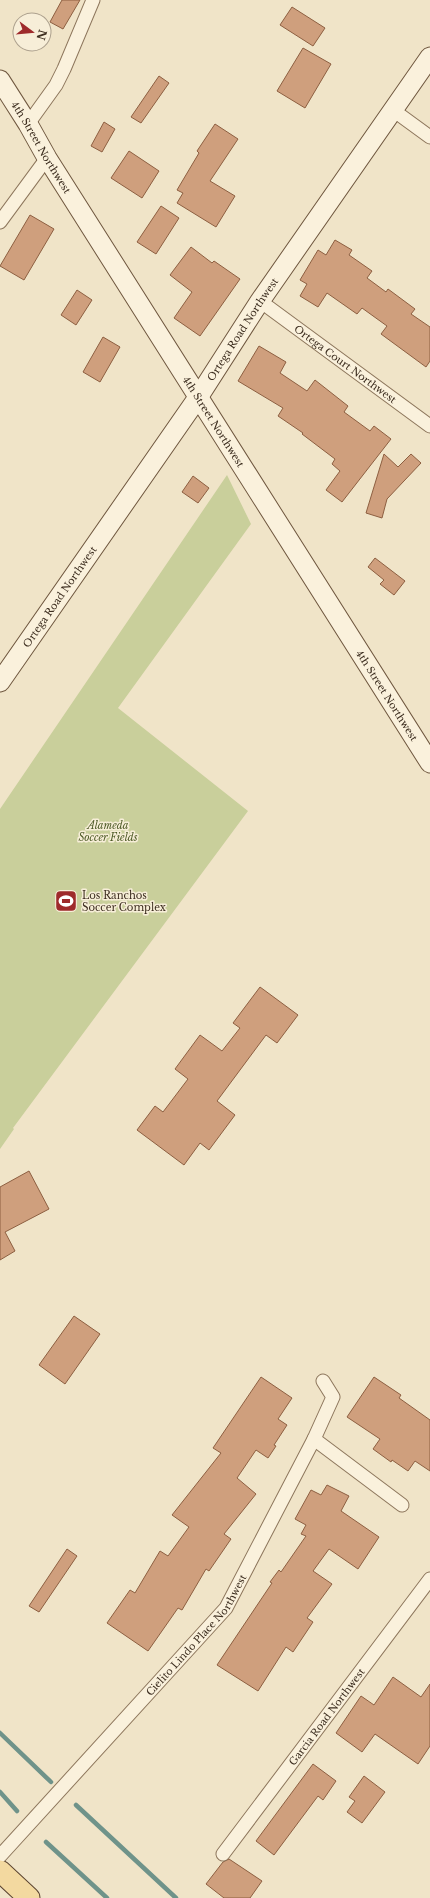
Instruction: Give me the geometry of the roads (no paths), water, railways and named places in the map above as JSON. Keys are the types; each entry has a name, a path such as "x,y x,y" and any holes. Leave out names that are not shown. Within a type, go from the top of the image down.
{"main road":[{"name":"Ortega Road Northwest","path":"0,682 199,396 260,301 430,57"},
{"name":"4th Street Northwest","path":"0,80 28,124 47,158 430,763"},
{"path":"0,1871 28,1898"}],"street":[{"path":"28,124 56,85 93,0"},
{"path":"393,110 430,137"},
{"path":"0,222 47,158"},
{"name":"Ortega Court Northwest","path":"260,301 430,426"},
{"name":"Cielito Lindo Place Northwest","path":"0,1856 226,1608 314,1438 333,1397 323,1381"},
{"path":"314,1438 402,1505"},
{"name":"Garcia Road Northwest","path":"223,1854 430,1579"}],"waterway":[{"path":"0,1733 51,1782"},
{"path":"0,1792 17,1811"},
{"path":"76,1805 176,1898"},
{"path":"46,1842 107,1898"}],"place":[{"name":"Los Ranchos Soccer Complex","path":"66,901"}],"park label":[{"name":"Alameda Soccer Fields","path":"108,830"}]}
